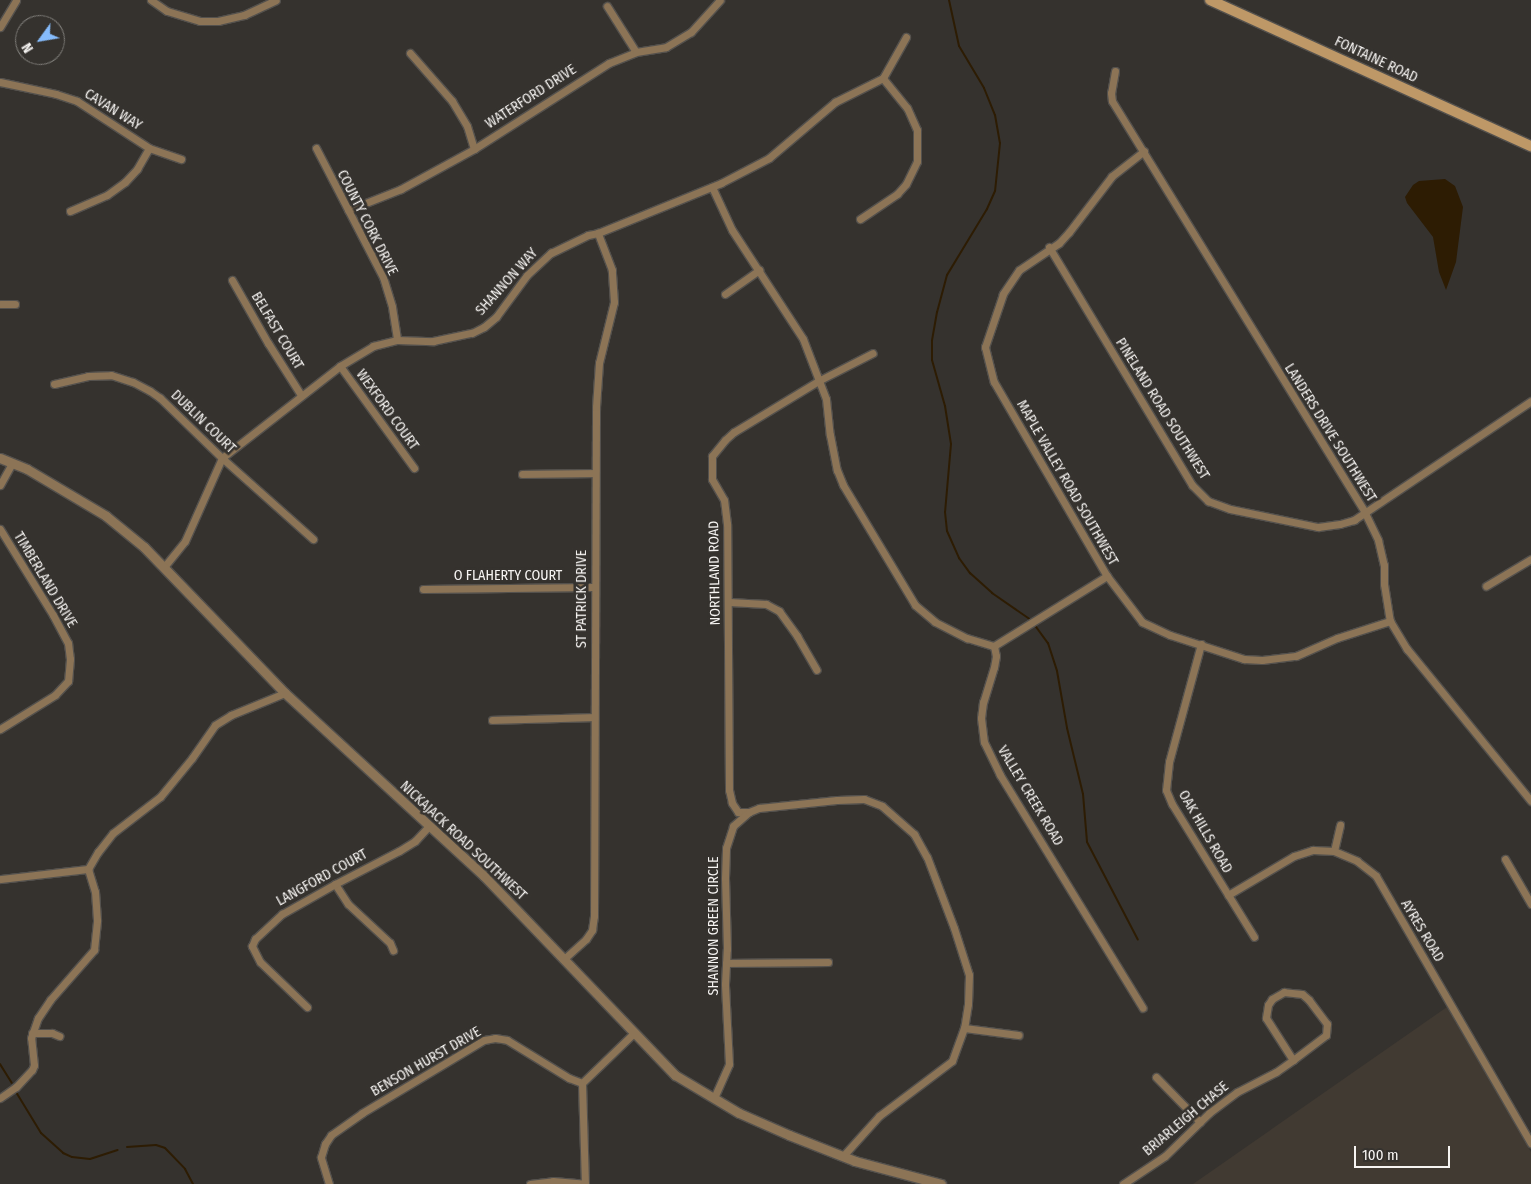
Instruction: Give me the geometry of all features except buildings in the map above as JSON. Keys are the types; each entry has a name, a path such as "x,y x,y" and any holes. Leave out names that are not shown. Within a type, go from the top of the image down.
{"main road":[{"name":"FONTAINE ROAD","path":"1210,0 1531,146"}],"street":[{"path":"0,27 16,0"},
{"path":"150,0 167,11 200,21 218,21 244,15 276,0"},
{"name":"WATERFORD DRIVE","path":"348,210 401,189 474,148 538,110 584,77 636,52 666,47 681,39 696,27 720,0"},
{"path":"607,6 636,52"},
{"path":"860,219 897,194 906,184 917,161 917,130 907,108 882,78 906,37"},
{"path":"410,53 452,101 468,126 474,148"},
{"name":"LANDERS DRIVE SOUTHWEST","path":"1115,71 1111,94 1112,101 1365,513 1378,540 1384,565 1384,584 1390,621 1407,649 1531,801"},
{"name":"SHANNON WAY","path":"164,567 185,541 205,498 208,484 222,458 340,366 373,346 397,340 434,341 472,333 484,327 496,317 527,275 551,253 588,235 598,233 712,187 769,158 835,102 882,78"},
{"name":"CAVAN WAY","path":"0,82 56,94 77,101 149,148 181,159"},
{"path":"70,211 107,195 125,182 137,169 149,148"},
{"name":"COUNTY CORK DRIVE","path":"316,148 383,277 392,307 397,340"},
{"name":"MAPLE VALLEY ROAD SOUTHWEST","path":"1144,151 1112,176 1076,225 1059,243 1049,247 1019,270 1003,294 985,348 994,382 1106,576 1142,622 1170,635 1244,659 1296,656 1337,638 1390,621"},
{"path":"712,187 732,230 803,339 826,399 837,470 843,485 915,605 935,622 968,638 994,646 1106,576"},
{"name":"ST PATRICK DRIVE","path":"565,958 586,939 592,930 594,916 593,718 596,407 599,363 614,302 612,270 598,233"},
{"name":"PINELAND ROAD SOUTHWEST","path":"1049,247 1192,485 1208,501 1230,509 1318,527 1340,524 1365,513 1531,401"},
{"path":"725,294 759,270"},
{"name":"BELFAST COURT","path":"232,280 268,343 302,395"},
{"path":"0,304 15,304"},
{"name":"NORTHLAND ROAD","path":"749,812 738,812 732,803 729,790 727,524 724,500 712,479 712,456 724,440 734,432 820,380 873,353"},
{"name":"WEXFORD COURT","path":"340,366 414,468"},
{"name":"DUBLIN COURT","path":"54,384 88,376 111,375 133,382 160,398 222,458 313,539"},
{"name":"NICKAJACK ROAD SOUTHWEST","path":"0,458 28,470 106,516 164,567 285,693 484,876 565,958 675,1075 739,1113 789,1135 878,1168 941,1184"},
{"path":"0,485 12,463"},
{"path":"522,474 595,473"},
{"name":"TIMBERLAND DRIVE","path":"0,529 53,615 68,643 70,659 68,681 55,695 0,729"},
{"path":"1486,586 1531,559"},
{"name":"O FLAHERTY COURT","path":"423,589 594,588"},
{"path":"729,602 766,604 779,611 794,630 817,670"},
{"name":"OAK HILLS ROAD","path":"1201,644 1169,762 1166,790 1172,804 1254,937"},
{"name":"VALLEY CREEK ROAD","path":"994,646 994,667 983,702 981,718 984,742 1000,775 1144,1008"},
{"path":"0,879 88,868 113,832 160,797 192,758 215,725 230,715 285,693"},
{"path":"492,720 593,718"},
{"path":"749,812 758,808 837,800 864,800 882,806 914,834 927,857 969,974 968,1004 964,1028 952,1061 879,1116 843,1156"},
{"name":"SHANNON GREEN CIRCLE","path":"714,1098 729,1064 725,984 726,848 733,826 749,812"},
{"path":"1334,852 1340,825"},
{"name":"LANGFORD COURT","path":"307,1007 260,962 252,946 255,939 282,914 335,884 399,852 414,841 429,826"},
{"name":"AYRES ROAD","path":"1228,895 1294,856 1313,850 1334,852 1357,861 1376,876 1531,1143"},
{"path":"1505,859 1531,904"},
{"path":"0,1098 16,1087 32,1070 34,1065 32,1033 44,1008 94,950 98,920 95,892 88,868"},
{"path":"335,884 348,904 394,950"},
{"path":"726,963 828,962"},
{"name":"BRIARLEIGH CHASE","path":"1123,1184 1165,1156 1200,1122 1237,1092 1276,1072 1294,1060 1326,1035 1328,1030 1327,1024 1302,994 1284,992 1272,998 1268,1004 1266,1018 1294,1060"},
{"path":"964,1028 1019,1035"},
{"path":"32,1033 52,1033 59,1036"},
{"path":"530,1184 553,1180 585,1184 582,1083 634,1033"},
{"name":"BENSON HURST DRIVE","path":"329,1184 321,1157 324,1144 331,1136 362,1113 484,1040 495,1038 507,1040 568,1078 582,1083"},
{"path":"1156,1076 1200,1122"}],"shaded area":[{"path":"1445,179 1455,186 1463,207 1456,262 1446,290 1439,272 1433,237 1407,203 1405,197 1413,185 1419,181"},
{"path":"1447,1007 1531,1152 1531,1184 1193,1184"}],"waterway":[{"path":"949,0 959,46 984,88 995,115 1000,143 995,191 987,209 947,275 937,312 932,341 932,360 945,406 951,444 945,512 947,531 959,558 970,573 992,593 1031,620 1048,643 1057,671 1067,728 1083,794 1087,842 1138,940"},
{"path":"0,1064 12,1083"},
{"path":"16,1092 41,1133 63,1153 72,1157 90,1159 118,1150"},
{"path":"127,1147 156,1145 165,1148 185,1169 193,1184"}]}
